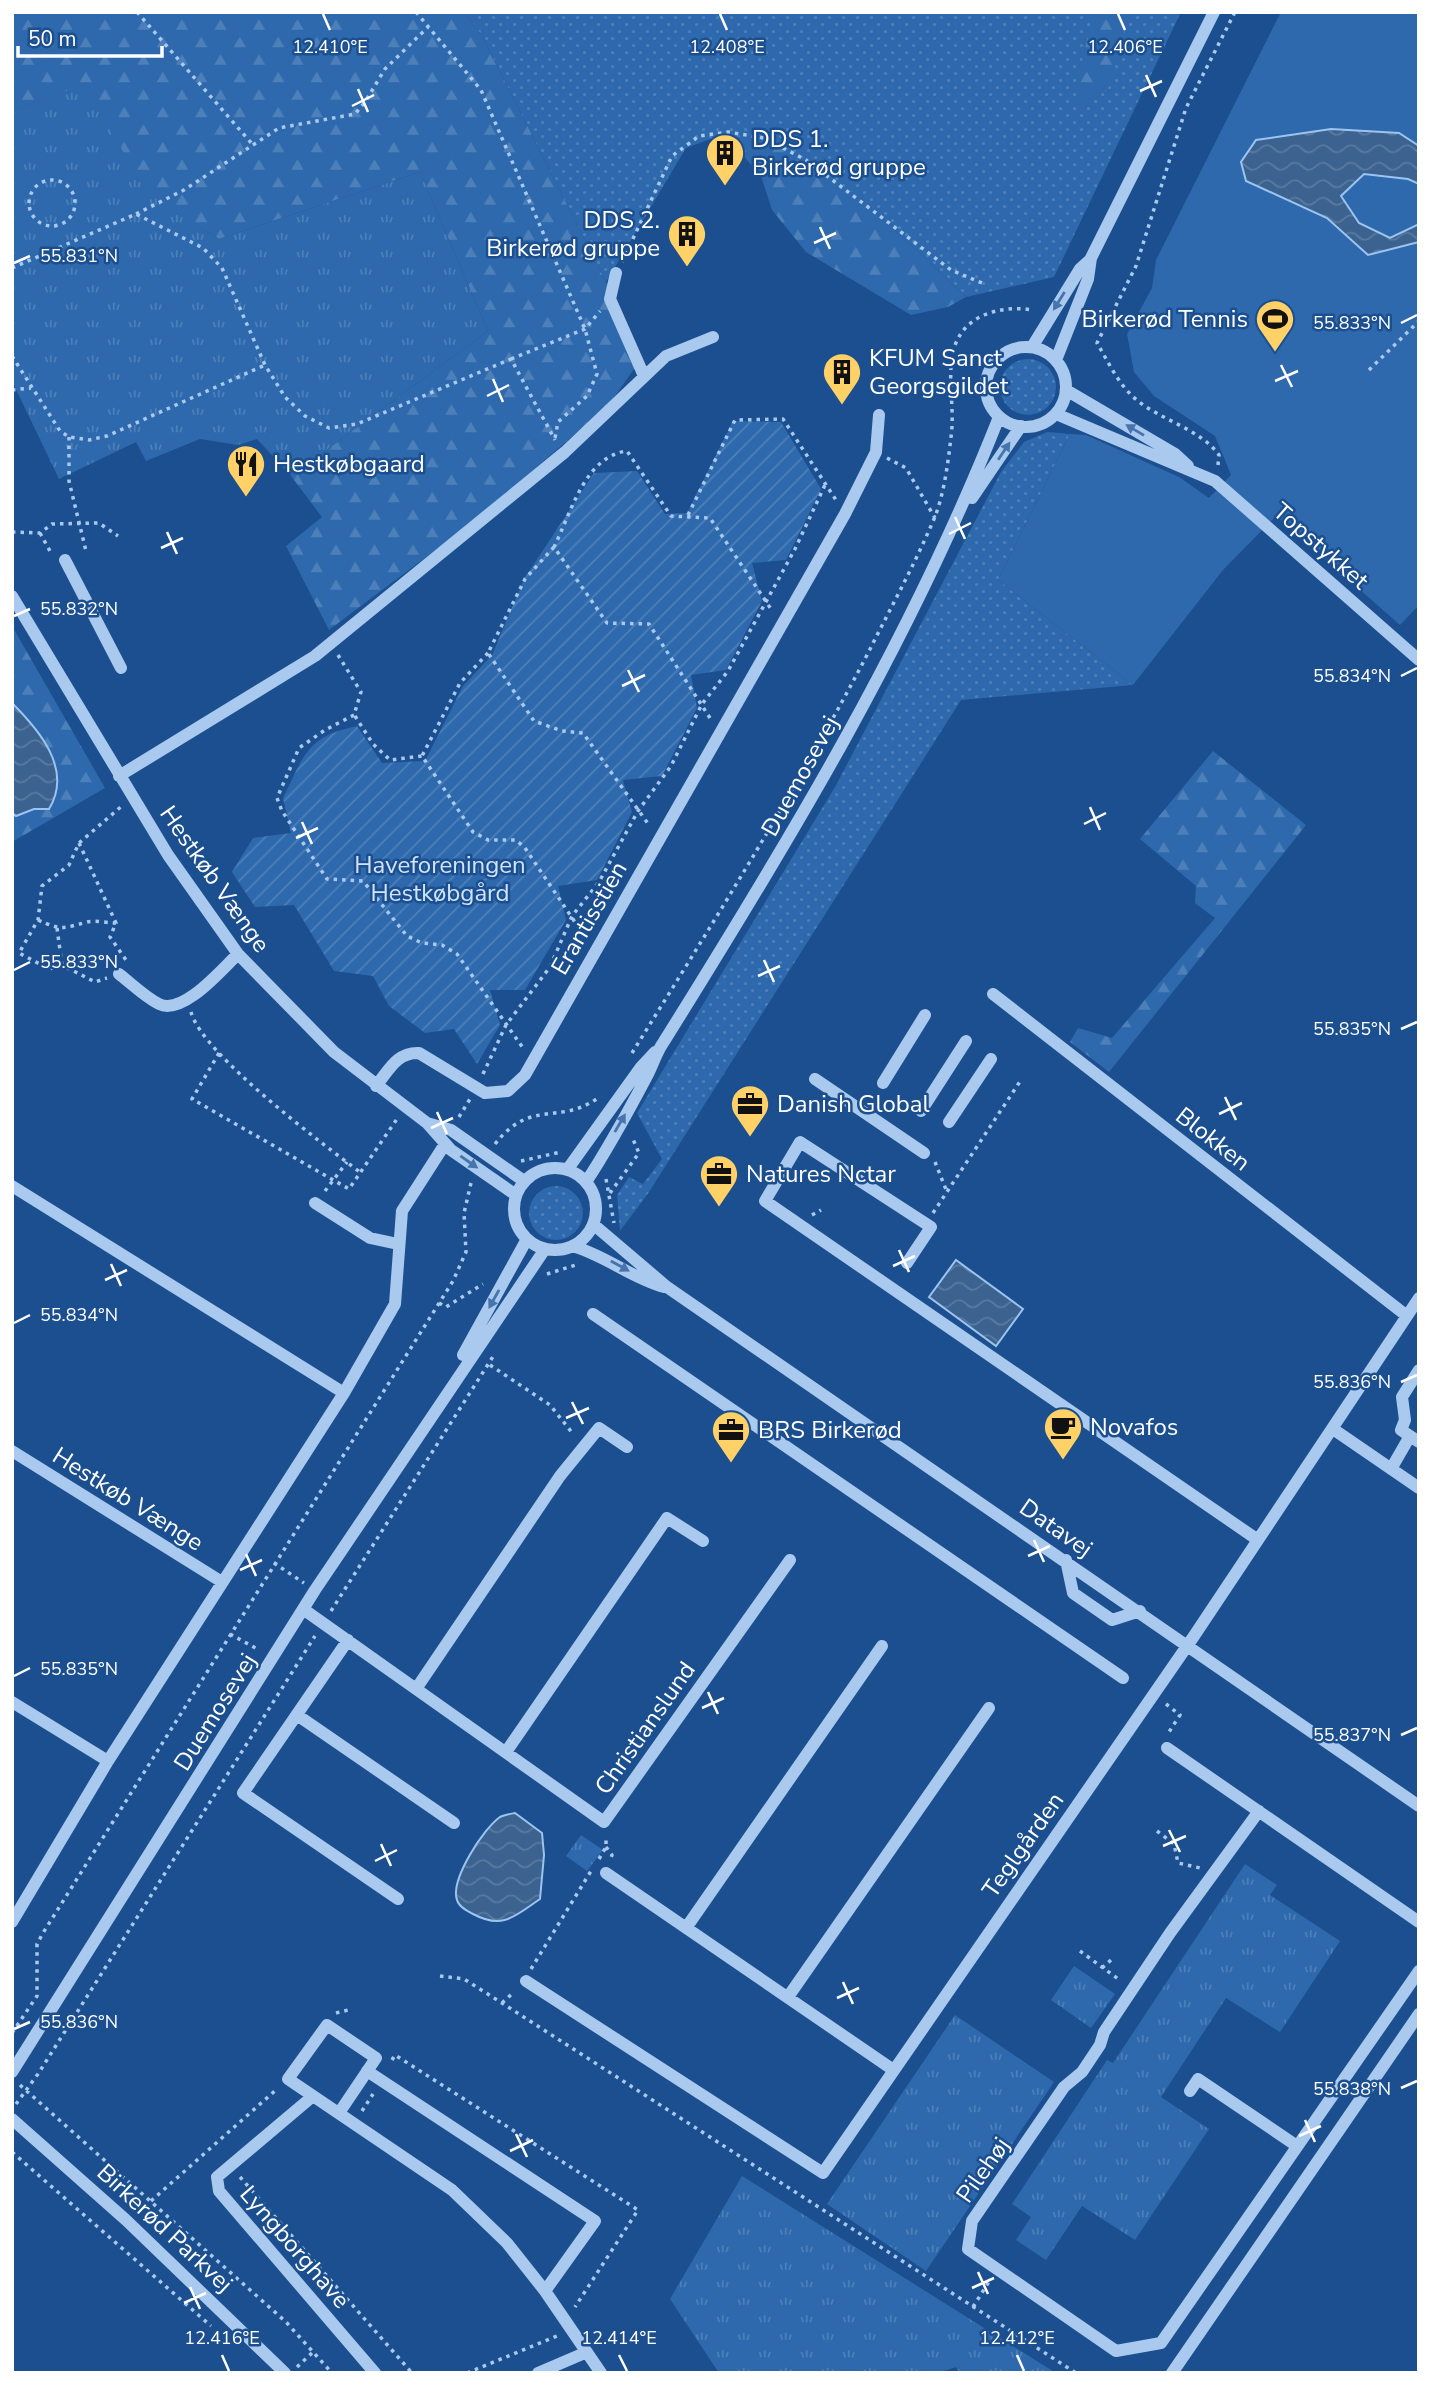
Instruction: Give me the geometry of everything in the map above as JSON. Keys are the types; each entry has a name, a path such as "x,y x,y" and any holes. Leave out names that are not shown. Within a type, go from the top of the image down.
{"street":[{"path":"1056,360 1088,279 1091,258 1214,12"},
{"path":"1032,347 1080,269 1091,258"},
{"path":"616,273 610,299 644,376"},
{"path":"119,776 315,656 565,452 666,356 713,337"},
{"path":"1032,347 1056,360 1064,374 1066,390 1056,414 1034,426 1021,426 999,416 990,405 986,391 987,377 993,363 1011,351 1032,347"},
{"name":"Topstykket","path":"1066,390 1175,454 1191,469"},
{"name":"Topstykket","path":"1056,414 1215,481 1419,660"},
{"name":"Erantisstien","path":"476,1089 497,1094 508,1091 525,1074 533,1061 593,951 845,514 876,452 880,415"},
{"name":"Duemosevej","path":"586,1182 660,1047 742,918 819,786 892,652 960,516 999,416"},
{"name":"Duemosevej","path":"960,516 1021,426"},
{"path":"61,562 121,668"},
{"name":"Hestkøb Vænge","path":"12,596 132,797 202,906 238,954 334,1052 427,1123 445,1144 516,1195"},
{"path":"119,974 161,1005 175,1005 188,1000 238,954"},
{"name":"Blokken","path":"993,995 1407,1316"},
{"path":"883,1083 925,1015"},
{"path":"921,1111 966,1041"},
{"name":"Duemosevej","path":"567,1170 640,1067 660,1047"},
{"path":"376,1086 399,1057 408,1053 419,1053 476,1089"},
{"path":"949,1122 991,1059"},
{"path":"815,1079 925,1153"},
{"name":"Hestkøb Vænge","path":"427,1123 451,1130 524,1181"},
{"path":"907,1263 931,1227 800,1142 765,1202 1258,1540"},
{"path":"12,1922 108,1761 344,1393 395,1304 402,1211 445,1144"},
{"path":"544,1169 567,1170 586,1182 596,1207 593,1224 588,1233 567,1247 545,1249 527,1239 515,1221 516,1195 524,1181 544,1169"},
{"path":"12,1186 344,1393"},
{"path":"315,1203 370,1238 398,1244"},
{"name":"Datavej","path":"593,1224 667,1287 1188,1644 1419,1806"},
{"name":"Duemosevej","path":"457,1376 462,1357 527,1239"},
{"name":"Datavej","path":"567,1247 600,1255 650,1283 667,1287"},
{"name":"Duemosevej","path":"12,2072 315,1590 545,1249"},
{"path":"1188,1644 1419,1298"},
{"path":"593,1314 1123,1678"},
{"path":"1391,1469 1415,1439 1401,1430 1405,1420 1402,1396 1419,1370"},
{"path":"416,1689 560,1476 599,1428 627,1447"},
{"path":"1333,1429 1419,1488"},
{"name":"Hestkøb Vænge","path":"12,1451 222,1582"},
{"path":"506,1752 667,1518 704,1541"},
{"name":"Christianslund","path":"303,1609 604,1822 790,1560"},
{"path":"1066,1560 1073,1592 1092,1606 1112,1620 1140,1612"},
{"path":"348,1640 243,1793 398,1899"},
{"name":"Teglgården","path":"526,1981 823,2173 892,2069 1188,1644"},
{"path":"686,1928 883,1646"},
{"path":"12,1702 108,1761"},
{"path":"788,1997 989,1708"},
{"path":"297,1714 454,1822"},
{"path":"1167,1748 1419,1922"},
{"name":"Pilehøj","path":"1259,1811 1218,1871 1213,1871 1104,2032 1100,2046 1082,2072 1065,2087 972,2221 968,2249 1116,2351 1161,2343 1419,1971"},
{"path":"606,1873 892,2069"},
{"path":"1172,2373 1419,2014"},
{"path":"339,2113 376,2058 327,2025 288,2079 453,2190 507,2243 545,2291 601,2373"},
{"path":"367,2071 595,2221 545,2291"},
{"path":"1190,2091 1198,2079 1297,2146"},
{"name":"Lyngborghave","path":"313,2096 216,2177 219,2191 375,2373"},
{"name":"Birkerød Parkvej","path":"12,2119 126,2220 285,2373"},
{"path":"538,2373 587,2351"}],"path":[{"path":"137,12 253,145"},
{"path":"416,12 481,90 585,329 597,374 587,396 558,422 555,439"},
{"path":"1215,481 1219,455 1210,444 1138,401 1120,383 1097,343 1136,266 1186,108 1236,12"},
{"path":"12,268 184,190 279,128 355,114 385,69 428,27"},
{"path":"616,273 672,156 699,136 728,132 764,138 806,160 951,270 982,283"},
{"path":"58,181 71,191 75,206 68,220 46,226 33,217 30,195 42,183 58,181"},
{"path":"136,214 203,248 222,268 265,365 285,397 305,416 329,428 357,424 585,329 610,299"},
{"path":"625,1063 805,768 908,576 935,518 951,437 954,351 965,330 985,314 1011,307 1033,310"},
{"path":"1369,370 1419,321"},
{"path":"12,356 60,431 69,437 89,440 129,428 265,365"},
{"path":"511,359 555,439 565,452"},
{"path":"12,390 32,388"},
{"path":"687,516 735,420 783,419 845,514"},
{"path":"69,437 69,481 86,551"},
{"path":"422,756 460,683 488,653 525,579 554,547 590,473 611,453 627,451 671,516 710,517 766,599 781,626"},
{"path":"876,452 906,468 935,518"},
{"path":"451,1130 476,1089 506,1025 550,967 572,916 599,882 638,811 671,766 702,704 728,671 795,549 825,485"},
{"path":"12,532 40,533 52,524 99,523 118,536"},
{"path":"40,533 61,562"},
{"path":"554,547 607,623 649,624 719,733"},
{"path":"330,643 361,692 354,715 299,748 277,798 282,811 327,879 363,881 407,936 422,943 442,945 457,954 533,1061"},
{"path":"488,653 534,721 562,731 583,733 659,837"},
{"path":"354,715 373,744 390,760 422,756"},
{"path":"422,756 473,832 488,841 516,840 525,848 593,951"},
{"path":"79,843 116,923 110,937 126,960 119,974 95,982 62,965 49,969 19,953 38,920 41,886 69,865 79,843 132,797"},
{"path":"38,920 57,928 74,928 88,921 116,923"},
{"path":"57,928 62,965"},
{"path":"188,1000 194,1022 219,1053 292,1120 361,1173"},
{"path":"219,1053 192,1099 349,1189 405,1107"},
{"path":"926,1224 1021,1080"},
{"path":"502,1152 494,1145 512,1126 532,1114 570,1112 584,1108 604,1092"},
{"path":"610,1194 639,1153 638,1145 621,1121"},
{"path":"511,1158 521,1161 563,1152 581,1153"},
{"path":"925,1153 936,1162 947,1192"},
{"path":"315,1203 347,1162"},
{"path":"597,1164 604,1171 610,1194 614,1221 611,1240"},
{"path":"12,2033 37,1996 37,1944 43,1933 439,1303 466,1252 466,1196 473,1177 480,1170"},
{"path":"567,1247 543,1275 590,1263 600,1255"},
{"path":"439,1303 446,1307 485,1283"},
{"path":"12,2108 26,2091 496,1353"},
{"path":"489,1364 550,1405 565,1420 582,1449"},
{"path":"274,1563 315,1590"},
{"path":"230,1634 274,1659"},
{"path":"1154,1694 1180,1715 1167,1736 1167,1748"},
{"path":"526,1981 535,1959 607,1847 604,1822"},
{"path":"1157,1831 1174,1844 1178,1863 1213,1871"},
{"path":"1080,1951 1121,1982"},
{"path":"1102,1968 1111,1960"},
{"path":"440,1976 464,1979 1076,2373"},
{"path":"151,2201 206,2156 288,2079"},
{"path":"26,2091 286,2322 332,2373"},
{"path":"12,2152 212,2327"},
{"path":"230,2165 412,2373"},
{"path":"973,2307 996,2269"},
{"path":"467,2373 572,2329"},
{"path":"291,2373 313,2352"}],"green space":[{"path":"12,12 464,12 481,34 606,282 641,359 608,406 466,527 329,630 286,546 322,517 291,476 488,331 420,172 219,239 148,195 84,86 12,110"},
{"path":"464,12 1181,12 1054,277 966,297 861,198 724,134 686,148 606,282 481,34"},
{"path":"1094,12 1130,12 1108,89 1076,113 1076,85"},
{"name":"Birkerød Tennis","path":"1281,12 1419,12 1419,605 1400,625 1276,516 1223,570 1133,685 998,580 1070,434 1086,435 1179,477 1209,498 1231,475 1215,436 1154,396 1134,372 1127,334 1152,288 1156,260"},
{"path":"84,85 148,194 219,239 420,172 488,331 291,476 257,439 238,445 200,439 146,461 136,442 59,479 12,381 12,110"},
{"path":"724,134 783,145 861,198 966,297 948,307 911,315 806,252 772,210 761,176"},
{"path":"1028,359 1039,361 1048,367 1054,376 1054,398 1048,407 1039,413 1028,415 1017,413 1008,407 1002,398 1000,387 1002,376 1008,367 1017,361"},
{"name":"Haveforeningen Hestkøbgård","path":"733,421 781,422 821,489 786,560 752,563 762,601 726,670 691,675 697,708 662,776 623,780 632,812 597,880 558,886 566,920 525,990 490,990 500,1025 477,1064 454,1029 425,1033 389,1006 373,976 334,971 294,905 255,907 232,872 253,838 291,833 283,798 309,750 327,736 357,726 382,763 425,761 463,686 492,655 524,579 594,473 637,471 665,514 687,513"},
{"path":"1047,432 1070,434 998,580 1133,685 961,700 649,1192 620,1231 617,1195 629,1177 643,1184 662,1159 637,1113 835,787 1001,472 1024,442"},
{"path":"12,626 105,788 12,842"},
{"path":"1213,751 1306,825 1109,1072 1070,1042 1078,1028 1112,1038 1215,918 1195,903 1196,886 1140,839"},
{"path":"556,1186 575,1194 583,1213 575,1232 556,1240 537,1232 529,1213 537,1194"},
{"path":"581,1835 603,1850 587,1871 566,1856"},
{"path":"1245,1864 1277,1885 1270,1895 1340,1941 1280,2032 1226,1998 1161,2097 1209,2129 1135,2240 1082,2206 1046,2260 1016,2240 1031,2217 1012,2204 1107,2060 1113,2063"},
{"path":"1074,1966 1115,1994 1091,2028 1051,2000"},
{"path":"955,2015 1054,2082 926,2271 827,2204"},
{"path":"742,2176 1056,2373 959,2373 956,2367 937,2373 719,2373 670,2299"}],"water":[{"path":"1331,129 1399,133 1419,146 1419,184 1408,179 1364,174 1341,196 1359,223 1390,238 1419,224 1419,242 1368,255 1327,218 1246,181 1241,162 1256,140"},
{"path":"12,703 33,726 50,752 57,780 49,809 34,809 16,816 12,813"},
{"path":"956,1260 1023,1309 996,1346 929,1297"},
{"path":"515,1813 542,1833 544,1855 540,1899 508,1919 483,1919 461,1907 456,1891 458,1880 485,1832 500,1817"}],"place":[{"name":"DDS 1. Birkerød gruppe","path":"725,187"},
{"name":"DDS 2. Birkerød gruppe","path":"687,268"},
{"name":"Birkerød Tennis","path":"1275,353"},
{"name":"KFUM Sanct Georgsgildet","path":"842,406"},
{"name":"Hestkøbgaard","path":"246,498"},
{"name":"Danish Global","path":"750,1138"},
{"name":"Natures Nctar","path":"719,1208"},
{"name":"Novafos","path":"1063,1461"},
{"name":"BRS Birkerød","path":"731,1464"}]}
